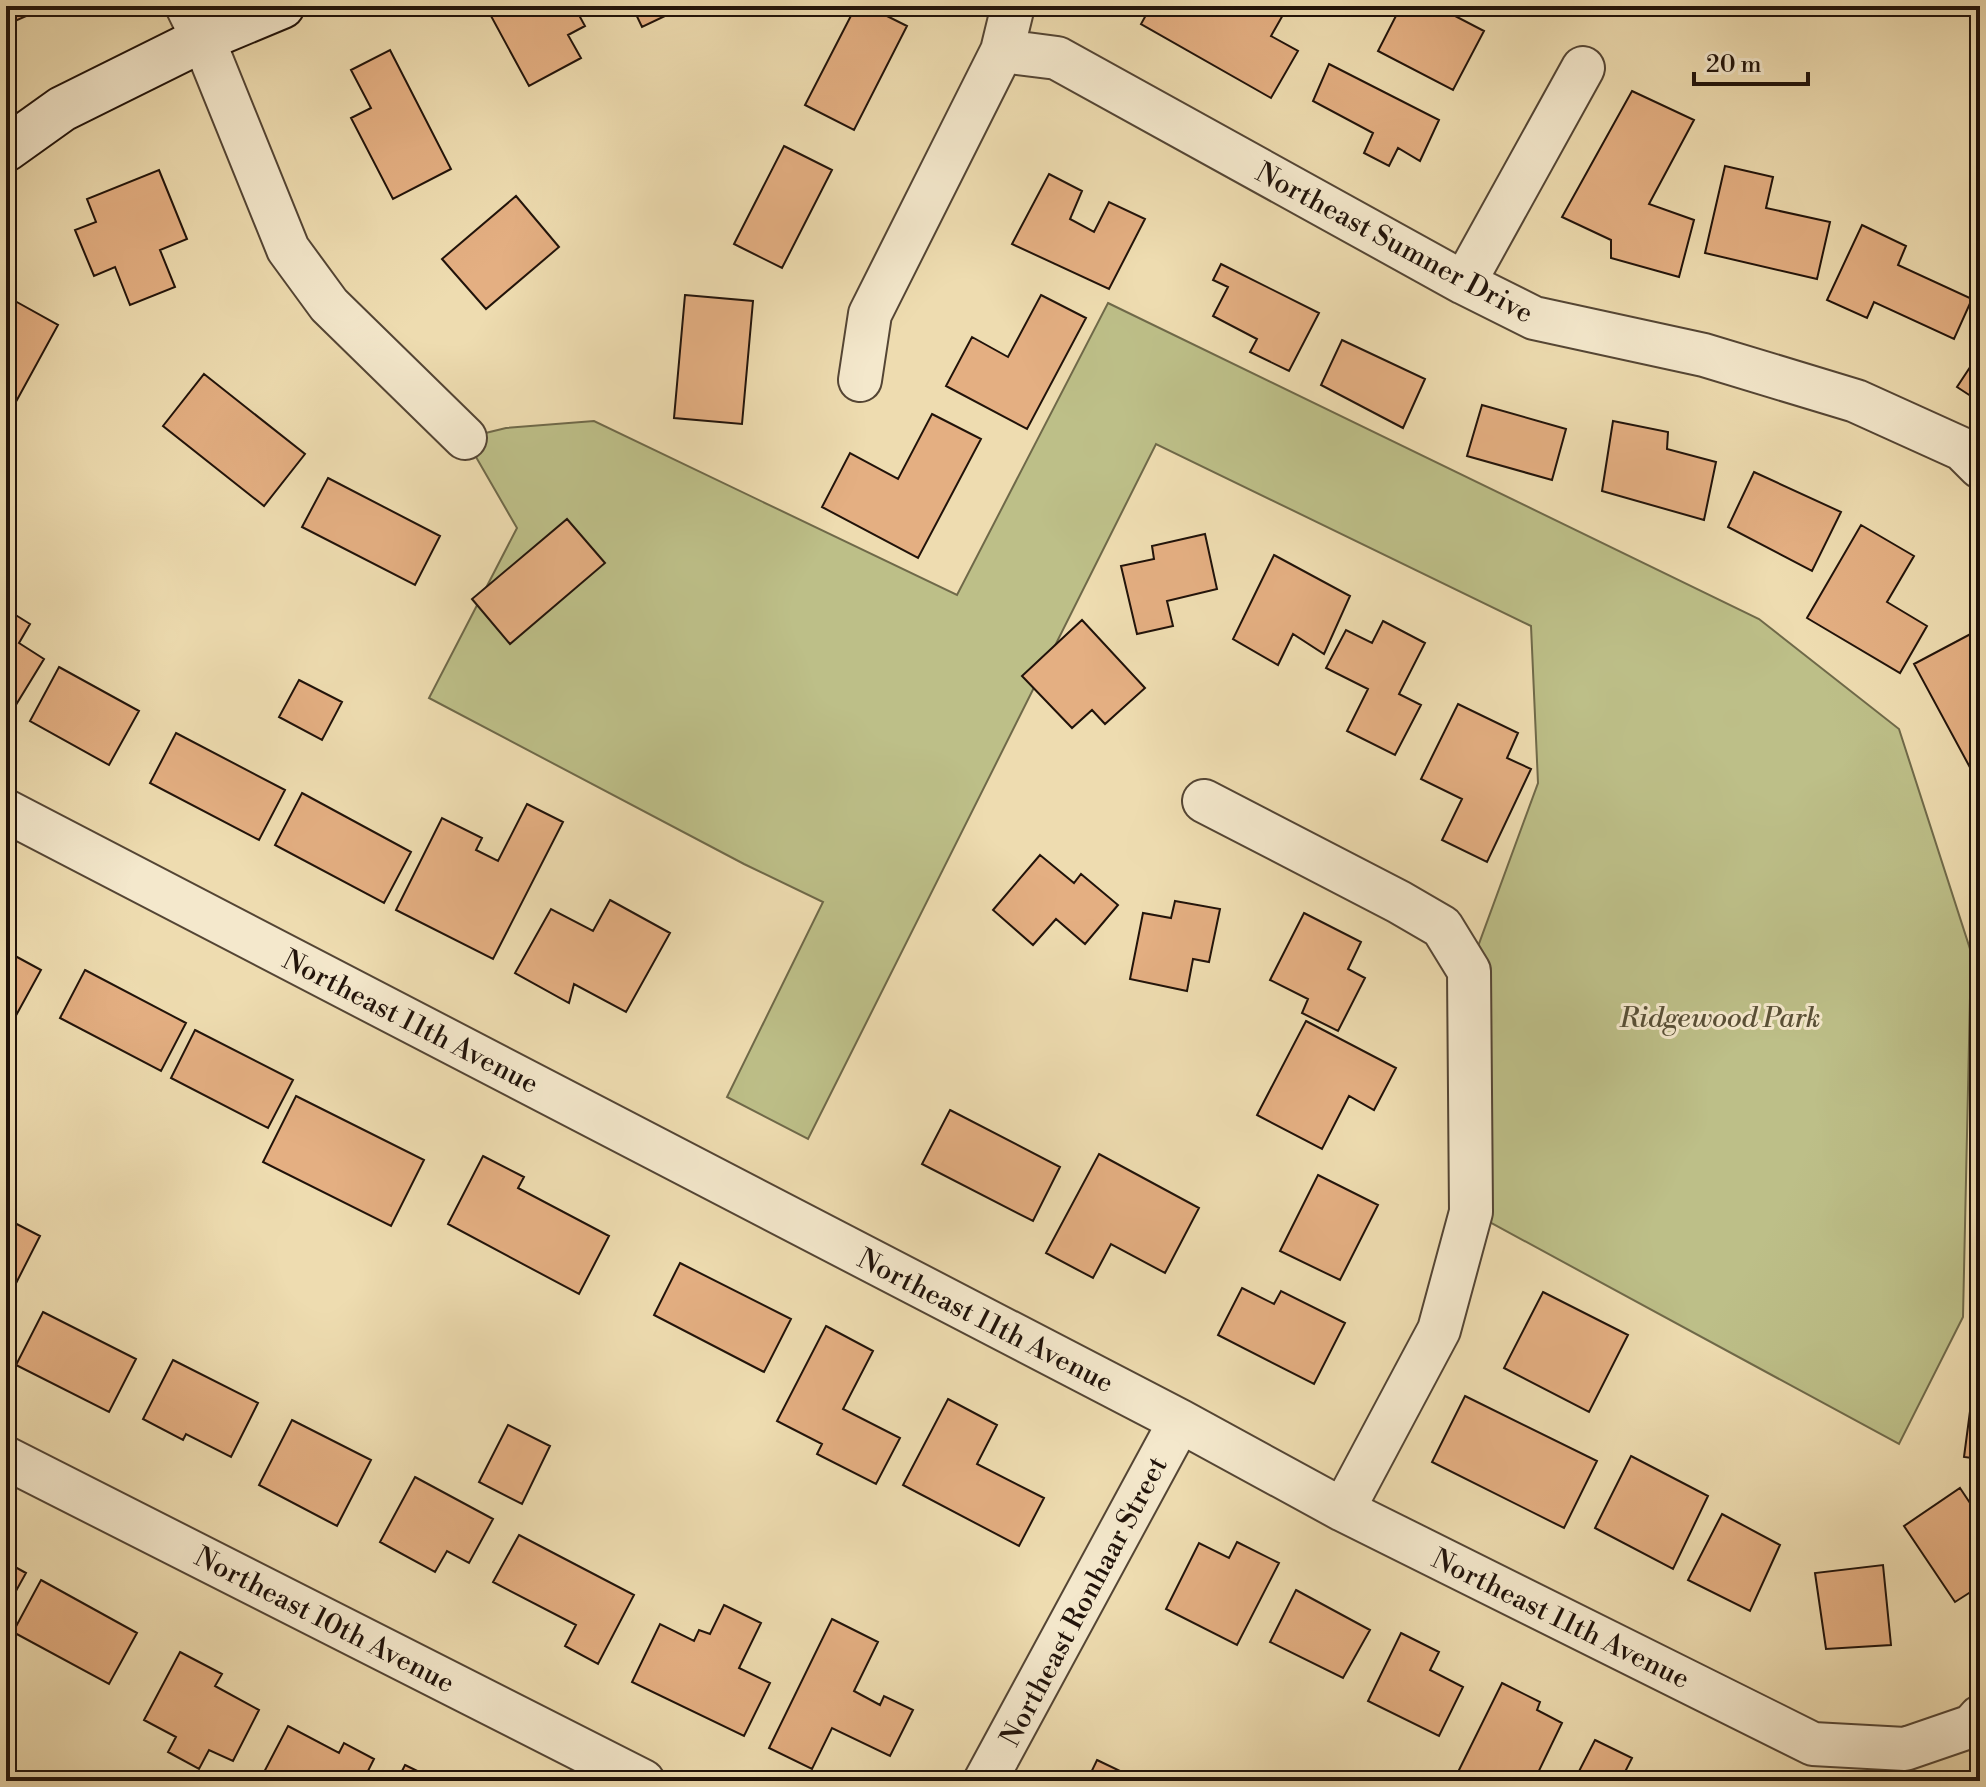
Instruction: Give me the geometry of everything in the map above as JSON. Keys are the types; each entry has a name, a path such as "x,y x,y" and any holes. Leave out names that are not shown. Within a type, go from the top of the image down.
{"street":[{"path":"6,149 195,23 282,6"},
{"path":"860,380 870,314 1002,51 1013,6"},
{"path":"195,23 288,249 329,305 465,438"},
{"name":"Northeast Sumner Drive","path":"1002,51 1057,58 1464,283 1534,318 1704,355 1856,401 1962,449 1980,467"},
{"path":"1464,283 1583,68"},
{"path":"1204,801 1442,927 1469,971 1471,1212 1439,1330 1343,1510"},
{"name":"Northeast 11th Avenue","path":"6,811 1180,1421 1343,1510 1813,1744 1905,1749 1972,1726 1980,1717"},
{"name":"Northeast Ronhaar Street","path":"985,1781 1180,1421"},
{"name":"Northeast 10th Avenue","path":"6,1458 643,1781"}],"green space":[{"name":"Ridgewood Park","path":"1108,303 1759,619 1899,729 1971,952 1963,1317 1899,1444 1471,1212 1469,971 1538,783 1531,626 1156,444 808,1139 727,1097 823,902 744,864 429,698 517,528 465,438 506,428 594,421 957,595"}],"building":[{"path":"6,6 39,6 40,10 6,25"},
{"path":"510,6 574,6 585,26 568,35 581,58 529,86 491,16"},
{"path":"632,6 686,6 642,27"},
{"path":"856,6 867,6 907,26 854,130 805,105"},
{"path":"1151,6 1215,6 1225,12 1228,6 1288,6 1271,36 1298,51 1271,98 1141,24"},
{"path":"1401,6 1436,6 1484,31 1453,90 1378,51"},
{"path":"390,50 451,169 393,199 351,118 371,108 351,70"},
{"path":"1329,64 1439,120 1420,161 1398,148 1389,166 1364,153 1373,133 1313,101"},
{"path":"1632,91 1694,120 1649,204 1694,220 1679,277 1611,258 1611,240 1562,217"},
{"path":"784,146 832,170 782,268 734,244"},
{"path":"1725,166 1773,177 1766,208 1830,222 1817,279 1705,253"},
{"path":"159,170 187,239 160,250 175,287 130,305 115,267 94,276 75,230 96,222 87,199"},
{"path":"1049,174 1082,191 1070,219 1094,232 1109,202 1145,219 1109,289 1012,244"},
{"path":"516,196 559,247 486,309 442,259"},
{"path":"1862,225 1906,246 1898,265 1972,299 1954,339 1874,302 1867,318 1827,300"},
{"path":"1221,264 1319,313 1289,371 1250,352 1257,339 1213,316 1228,287 1213,280"},
{"path":"685,295 753,301 742,424 674,418"},
{"path":"1041,295 1086,318 1027,429 946,386 972,337 1008,357"},
{"path":"6,296 58,325 6,420"},
{"path":"1342,340 1425,379 1403,428 1321,385"},
{"path":"1980,352 1980,402 1957,387"},
{"path":"204,374 305,454 264,506 163,426"},
{"path":"1482,405 1566,429 1552,480 1467,456"},
{"path":"932,414 981,439 918,558 822,507 850,453 898,479"},
{"path":"1613,421 1668,432 1667,449 1716,462 1704,520 1602,491"},
{"path":"1754,472 1841,512 1812,571 1728,527"},
{"path":"328,478 440,536 415,585 302,527"},
{"path":"567,519 605,563 510,644 472,599"},
{"path":"1861,525 1914,556 1887,602 1927,626 1900,673 1807,618"},
{"path":"1205,534 1217,589 1167,601 1173,626 1137,634 1121,566 1154,559 1152,546"},
{"path":"1274,555 1350,596 1324,654 1293,634 1278,665 1233,639"},
{"path":"6,609 30,624 19,643 44,659 11,713 6,709"},
{"path":"1082,620 1145,688 1105,724 1092,710 1072,728 1022,676"},
{"path":"1383,621 1425,643 1399,694 1421,705 1395,755 1347,731 1368,689 1326,668 1346,630 1372,643"},
{"path":"1980,629 1980,769 1973,773 1914,664"},
{"path":"59,667 139,711 109,765 30,721"},
{"path":"299,680 342,702 322,740 279,717"},
{"path":"1458,704 1518,733 1507,758 1531,769 1487,862 1442,840 1462,799 1421,779"},
{"path":"176,733 285,790 259,840 150,783"},
{"path":"302,793 411,852 384,903 275,845"},
{"path":"527,804 563,822 493,959 396,910 442,818 482,838 476,850 498,861"},
{"path":"1040,855 1074,883 1081,874 1118,905 1085,944 1056,919 1033,945 993,910"},
{"path":"610,900 670,933 626,1012 574,984 569,1003 515,973 551,909 593,931"},
{"path":"1175,901 1220,909 1209,962 1193,959 1187,991 1130,979 1143,913 1171,918"},
{"path":"1304,913 1361,942 1348,969 1365,978 1338,1031 1302,1013 1308,999 1270,980"},
{"path":"6,951 41,970 13,1021 6,1017"},
{"path":"85,970 186,1023 161,1071 60,1018"},
{"path":"1306,1021 1396,1068 1374,1110 1349,1096 1322,1149 1257,1115"},
{"path":"195,1030 293,1080 268,1128 171,1078"},
{"path":"296,1096 424,1160 391,1226 263,1162"},
{"path":"950,1110 1060,1167 1033,1221 922,1164"},
{"path":"1099,1154 1199,1208 1165,1273 1111,1244 1093,1278 1046,1253"},
{"path":"483,1156 524,1177 518,1188 609,1236 579,1294 448,1224"},
{"path":"1318,1175 1378,1205 1340,1280 1280,1251"},
{"path":"6,1221 40,1236 6,1303"},
{"path":"680,1263 791,1319 764,1372 654,1315"},
{"path":"1242,1288 1274,1304 1281,1291 1345,1323 1314,1384 1218,1335"},
{"path":"1543,1292 1628,1335 1589,1412 1504,1368"},
{"path":"43,1312 136,1359 109,1412 16,1365"},
{"path":"826,1326 873,1351 843,1409 900,1438 876,1484 817,1454 822,1444 777,1421"},
{"path":"1980,1343 1980,1459 1964,1457"},
{"path":"173,1360 258,1403 231,1457 186,1434 183,1440 143,1419"},
{"path":"1465,1396 1597,1461 1564,1528 1432,1462"},
{"path":"948,1399 997,1425 977,1464 1044,1498 1019,1546 903,1485"},
{"path":"292,1420 371,1460 337,1526 259,1485"},
{"path":"508,1425 550,1446 522,1504 479,1482"},
{"path":"1631,1456 1708,1496 1673,1569 1595,1528"},
{"path":"415,1477 493,1519 469,1563 447,1551 435,1572 380,1542"},
{"path":"1960,1488 1980,1518 1980,1546 1974,1551 1980,1560 1980,1586 1955,1602 1904,1526"},
{"path":"1722,1514 1780,1545 1750,1611 1688,1580"},
{"path":"519,1535 634,1595 598,1664 565,1646 576,1625 493,1582"},
{"path":"1237,1542 1279,1563 1237,1645 1166,1609 1199,1543 1229,1558"},
{"path":"6,1562 26,1573 6,1609"},
{"path":"1883,1565 1891,1645 1826,1649 1815,1573"},
{"path":"41,1580 137,1633 109,1684 13,1632"},
{"path":"1296,1590 1370,1630 1343,1678 1270,1642"},
{"path":"724,1605 761,1623 739,1668 770,1683 744,1736 632,1682 660,1624 694,1641 699,1630 710,1634"},
{"path":"832,1619 878,1642 854,1691 880,1705 884,1696 913,1710 890,1756 832,1728 812,1769 769,1748"},
{"path":"1401,1633 1439,1652 1430,1670 1463,1687 1439,1736 1368,1701"},
{"path":"180,1652 222,1674 215,1686 259,1710 233,1761 209,1750 199,1769 168,1752 176,1737 144,1720"},
{"path":"1502,1683 1540,1702 1537,1710 1562,1723 1534,1781 1477,1781 1458,1772"},
{"path":"288,1726 339,1753 344,1743 374,1759 363,1781 276,1781 263,1774"},
{"path":"1595,1740 1632,1758 1621,1780 1624,1781 1574,1781"},
{"path":"1097,1760 1141,1781 1087,1781"},
{"path":"405,1765 438,1781 397,1781"}]}
